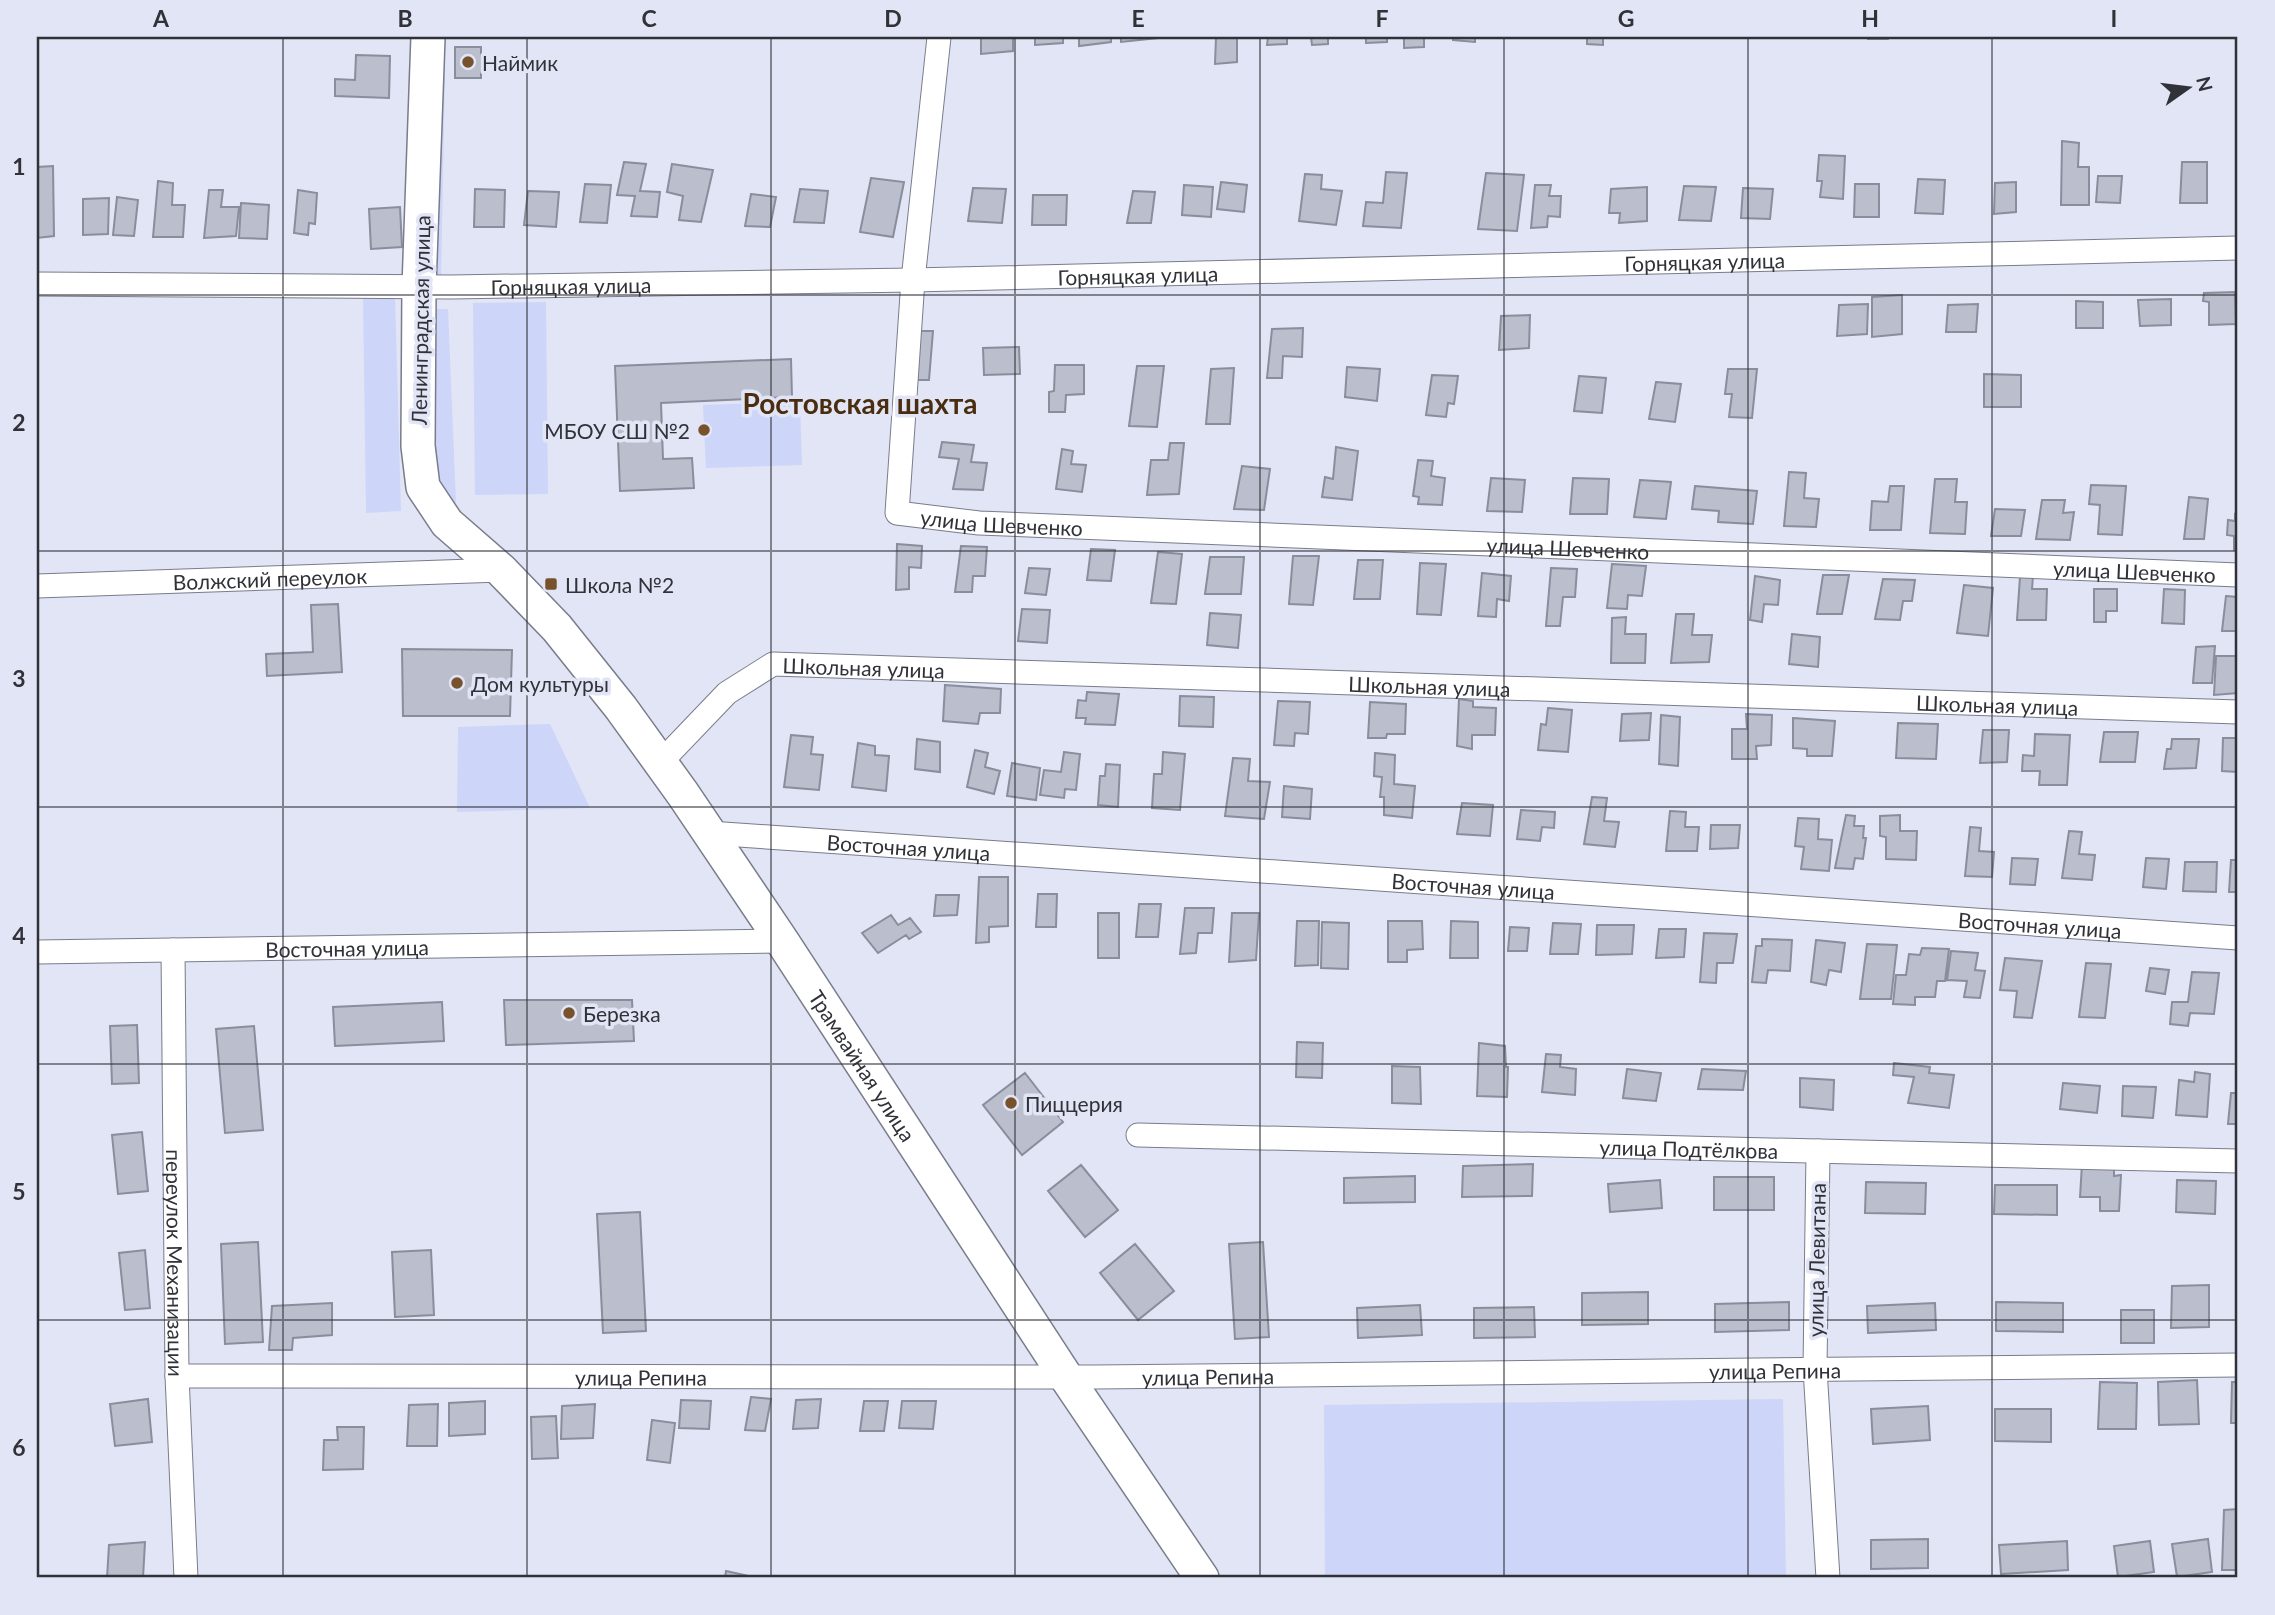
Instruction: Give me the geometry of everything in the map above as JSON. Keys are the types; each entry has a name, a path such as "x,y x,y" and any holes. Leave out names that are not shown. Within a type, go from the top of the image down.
{"street":[{"name":"Ленинградская улица","path":"428,37 419,287 418,446 423,487 447,523 501,570"},
{"path":"913,280 939,37"},
{"name":"Горняцкая улица","path":"37,284 419,287 913,280 2238,248"},
{"name":"улица Шевченко","path":"913,280 897,513 979,523 2238,575"},
{"name":"Волжский переулок","path":"37,586 501,570"},
{"name":"Трамвайная улица","path":"501,570 557,628 588,666 709,832 1066,1377 1202,1578"},
{"name":"Школьная улица","path":"660,763 727,693 773,664 2238,712"},
{"name":"Восточная улица","path":"709,832 2238,938"},
{"name":"Восточная улица","path":"37,951 782,941"},
{"name":"переулок Механизации","path":"173,950 177,1376 186,1578"},
{"name":"улица Подтёлкова","path":"1138,1135 2238,1161"},
{"name":"улица Левитана","path":"1818,1151 1815,1369 1828,1578"},
{"name":"улица Репина","path":"177,1376 1066,1377 2238,1365"}],"shaded area":[{"path":"445,69 441,282 427,280 429,82"},
{"path":"363,296 395,296 401,511 366,513"},
{"path":"546,302 548,494 475,495 473,303"},
{"path":"426,309 448,309 456,504 435,480"},
{"path":"800,402 802,465 706,468 703,405"},
{"path":"550,724 590,808 457,812 458,727"},
{"path":"1783,1399 1786,1578 1325,1578 1324,1405"}],"building":[{"path":"981,37 1013,37 1013,51 981,54"},
{"path":"1035,37 1063,37 1063,43 1035,45"},
{"path":"1079,37 1111,37 1111,42 1079,46"},
{"path":"1121,37 1158,37 1158,38 1121,42"},
{"path":"1216,37 1237,37 1237,62 1215,64"},
{"path":"1268,37 1287,37 1287,44 1267,45"},
{"path":"1311,37 1328,37 1328,44 1312,45"},
{"path":"1366,37 1387,37 1387,42 1366,43"},
{"path":"1404,37 1424,37 1424,47 1404,48"},
{"path":"1453,37 1475,37 1475,42 1453,40"},
{"path":"1587,37 1603,37 1603,45 1587,44"},
{"path":"1868,37 1889,37 1868,39"},
{"name":"Наймик","path":"455,47 481,47 481,78 455,78"},
{"path":"356,55 390,56 389,98 335,96 335,79 355,80"},
{"path":"2062,141 2079,143 2078,167 2089,167 2089,205 2061,205"},
{"path":"1819,155 1845,156 1843,199 1820,197 1822,181 1817,181"},
{"path":"624,162 646,164 640,191 660,192 657,217 631,216 635,196 617,195"},
{"path":"2182,162 2207,162 2207,203 2180,203"},
{"path":"672,164 713,170 701,222 679,220 683,196 667,192"},
{"path":"2238,165 2238,207 2236,207"},
{"path":"53,166 54,236 37,238 37,167"},
{"path":"1386,172 1407,173 1401,228 1363,226 1366,202 1383,203"},
{"path":"1486,173 1524,175 1517,231 1478,229"},
{"path":"1305,174 1322,175 1321,189 1342,191 1336,225 1299,221"},
{"path":"2098,176 2122,176 2120,203 2096,202"},
{"path":"871,178 904,182 893,237 860,232"},
{"path":"1918,179 1945,180 1943,214 1915,213"},
{"path":"158,181 173,183 172,205 185,205 183,237 153,237"},
{"path":"1221,182 1247,185 1244,212 1217,209"},
{"path":"2016,182 2016,212 1994,214 1995,183"},
{"path":"585,184 611,185 607,223 580,222"},
{"path":"1855,184 1879,184 1879,217 1854,217"},
{"path":"1184,185 1213,187 1211,217 1182,215"},
{"path":"1535,185 1551,185 1549,196 1561,196 1560,217 1548,216 1547,227 1531,228"},
{"path":"1684,186 1716,187 1711,221 1679,220"},
{"path":"1647,187 1647,221 1619,223 1620,213 1609,213 1611,189"},
{"path":"973,188 1006,189 1002,223 968,221"},
{"path":"1743,188 1773,189 1770,219 1741,218"},
{"path":"475,189 505,190 504,227 474,227"},
{"path":"800,189 828,191 824,223 794,222"},
{"path":"209,190 223,190 221,207 239,207 236,236 204,238"},
{"path":"298,190 317,193 315,224 309,223 308,235 294,233"},
{"path":"528,191 559,192 556,227 524,225"},
{"path":"1133,191 1155,192 1151,223 1127,223"},
{"path":"751,194 776,197 770,227 745,226"},
{"path":"1033,195 1067,195 1066,225 1032,225"},
{"path":"117,197 138,200 134,236 113,235"},
{"path":"109,198 108,234 83,235 83,199"},
{"path":"241,203 269,205 267,239 239,238"},
{"path":"400,207 402,247 371,249 369,209"},
{"path":"2235,292 2236,324 2209,325 2209,302 2203,301 2204,293"},
{"path":"1902,295 1902,334 1872,337 1872,297"},
{"path":"2171,299 2171,325 2140,326 2138,300"},
{"path":"2076,301 2103,302 2103,328 2076,328"},
{"path":"1868,304 1867,334 1837,336 1839,305"},
{"path":"1978,304 1976,332 1946,332 1948,305"},
{"path":"1530,315 1529,348 1499,350 1501,316"},
{"path":"1303,328 1302,357 1283,356 1282,378 1267,378 1272,329"},
{"path":"913,331 933,331 929,380 910,380"},
{"path":"1019,347 1020,374 984,375 983,348"},
{"path":"791,359 792,397 661,403 663,459 692,458 694,488 620,491 615,366"},
{"path":"1055,365 1084,365 1084,394 1066,395 1065,412 1049,412 1049,392 1054,391"},
{"path":"1137,366 1164,366 1157,427 1129,426"},
{"path":"1347,367 1380,369 1377,401 1345,397"},
{"path":"1234,368 1230,424 1206,424 1211,369"},
{"path":"1728,369 1757,369 1752,418 1729,417 1732,394 1725,394"},
{"path":"1984,374 2021,375 2021,407 1984,407"},
{"path":"1432,375 1458,376 1454,404 1448,403 1446,417 1426,415"},
{"path":"1579,376 1606,378 1602,413 1574,411"},
{"path":"1656,382 1681,384 1675,422 1649,419"},
{"path":"942,442 974,445 971,462 987,463 983,490 953,489 959,459 939,457"},
{"path":"1170,443 1184,443 1179,494 1147,495 1151,460 1168,460"},
{"path":"1336,447 1358,451 1352,500 1322,497 1325,477 1333,479"},
{"path":"1062,449 1073,451 1071,464 1086,465 1082,492 1056,489"},
{"path":"1418,460 1433,461 1431,476 1445,478 1442,505 1418,504 1419,497 1413,496"},
{"path":"1242,466 1270,469 1264,510 1234,509"},
{"path":"1789,472 1806,473 1804,498 1819,499 1816,527 1784,526"},
{"path":"1491,478 1525,480 1522,512 1487,511"},
{"path":"1573,478 1609,479 1607,514 1570,514"},
{"path":"1935,479 1957,479 1955,502 1967,502 1965,534 1930,533"},
{"path":"1640,480 1671,482 1666,519 1634,517"},
{"path":"2091,485 2126,486 2122,535 2098,534 2100,505 2089,504"},
{"path":"1695,486 1757,491 1753,524 1718,522 1719,511 1692,509"},
{"path":"1890,486 1904,486 1901,530 1870,530 1872,501 1888,502"},
{"path":"2189,497 2208,499 2204,539 2184,539"},
{"path":"2042,500 2065,500 2063,513 2074,512 2070,540 2036,539"},
{"path":"1995,509 2025,510 2021,536 1991,536"},
{"path":"2235,514 2238,515 2238,550 2234,550 2234,536 2227,535 2228,520 2235,521"},
{"path":"897,544 922,546 921,568 909,567 909,589 896,590"},
{"path":"961,546 987,547 985,576 973,576 972,592 955,592"},
{"path":"1091,549 1115,550 1111,581 1087,580"},
{"path":"1158,552 1182,554 1176,604 1151,603"},
{"path":"1293,556 1319,556 1313,605 1289,604"},
{"path":"1210,557 1244,557 1241,594 1205,594"},
{"path":"1358,560 1383,560 1380,599 1354,599"},
{"path":"1420,563 1446,564 1441,615 1417,614"},
{"path":"1612,564 1646,566 1642,596 1628,595 1627,609 1607,608"},
{"path":"1029,568 1050,569 1046,595 1025,593"},
{"path":"1551,568 1577,569 1575,597 1563,597 1560,626 1546,626"},
{"path":"1482,573 1511,576 1509,601 1497,599 1496,617 1478,616"},
{"path":"1823,575 1849,575 1842,614 1817,614"},
{"path":"1755,576 1780,580 1778,605 1764,604 1762,622 1750,620"},
{"path":"2033,576 2032,589 2047,589 2046,620 2017,620 2020,577"},
{"path":"1883,579 1915,580 1912,601 1903,601 1900,620 1875,619"},
{"path":"1964,585 1993,588 1988,636 1957,633"},
{"path":"2094,589 2117,589 2117,611 2106,611 2106,622 2094,622"},
{"path":"2164,589 2185,590 2184,624 2162,623"},
{"path":"2226,596 2238,597 2238,631 2222,631"},
{"path":"338,604 342,672 267,676 266,654 313,652 311,605"},
{"path":"1022,609 1050,610 1047,643 1018,641"},
{"path":"1210,613 1241,615 1238,648 1207,645"},
{"path":"1676,614 1694,614 1692,635 1712,635 1709,662 1671,663"},
{"path":"1626,617 1625,634 1646,634 1645,663 1611,663 1612,618"},
{"path":"1792,634 1820,637 1818,667 1789,664"},
{"path":"2215,646 2212,683 2193,683 2196,647"},
{"name":"Дом культуры","path":"402,649 512,650 510,716 403,716"},
{"path":"2216,656 2238,656 2238,693 2214,695"},
{"path":"945,685 1001,689 1000,713 980,713 978,724 943,721"},
{"path":"1087,692 1119,694 1115,725 1085,724 1086,718 1076,718 1078,700 1086,701"},
{"path":"1180,696 1214,697 1213,727 1179,726"},
{"path":"1459,699 1473,701 1473,707 1496,708 1495,735 1472,735 1472,749 1457,746"},
{"path":"1278,701 1310,702 1308,734 1295,733 1294,746 1274,745"},
{"path":"1370,702 1406,704 1405,734 1368,738"},
{"path":"1548,708 1572,710 1568,752 1538,750 1541,724 1546,725"},
{"path":"1651,713 1649,740 1620,741 1622,714"},
{"path":"1746,714 1772,715 1771,745 1756,746 1757,759 1732,759 1732,729 1747,729"},
{"path":"1661,715 1680,717 1678,766 1659,764"},
{"path":"1793,718 1835,721 1832,756 1807,756 1807,749 1793,748"},
{"path":"1898,723 1938,724 1936,759 1896,758"},
{"path":"1983,730 2009,730 2007,762 1980,763"},
{"path":"2104,732 2138,732 2135,762 2100,762"},
{"path":"2035,734 2070,735 2067,785 2039,785 2040,771 2022,771 2023,755 2034,756"},
{"path":"791,735 813,737 811,754 823,755 819,790 784,787"},
{"path":"2223,738 2238,738 2237,772 2222,771"},
{"path":"917,739 940,742 940,772 915,769"},
{"path":"2172,739 2199,739 2196,768 2164,769 2167,749 2171,749"},
{"path":"858,743 875,746 875,755 889,756 886,791 852,787"},
{"path":"975,750 988,753 985,767 1000,771 994,794 967,787"},
{"path":"1064,752 1080,754 1076,790 1065,789 1064,798 1040,795 1044,770 1061,772"},
{"path":"1163,752 1185,754 1180,810 1152,808 1154,774 1162,774"},
{"path":"1375,753 1395,755 1394,784 1415,786 1412,818 1384,815 1384,797 1380,797 1382,777 1374,776"},
{"path":"1233,758 1250,759 1248,781 1270,782 1264,819 1225,816"},
{"path":"1012,763 1040,768 1036,800 1007,796"},
{"path":"1106,764 1120,765 1118,807 1098,805 1100,776 1105,776"},
{"path":"1284,786 1312,789 1310,819 1282,817"},
{"path":"1592,797 1607,798 1604,821 1619,822 1615,847 1584,844"},
{"path":"1462,803 1493,805 1490,836 1457,834"},
{"path":"1521,810 1555,812 1554,828 1542,827 1540,841 1517,839"},
{"path":"1670,811 1686,812 1685,827 1699,827 1697,851 1666,851"},
{"path":"1846,815 1855,816 1854,826 1864,826 1863,838 1866,838 1863,859 1855,858 1853,869 1835,868"},
{"path":"1900,815 1900,831 1917,831 1916,860 1886,859 1886,837 1880,836 1880,816"},
{"path":"1798,818 1819,819 1818,839 1832,840 1829,871 1801,869 1804,847 1795,846"},
{"path":"1711,825 1740,825 1738,848 1710,849"},
{"path":"1970,827 1981,828 1979,851 1994,852 1992,877 1965,876"},
{"path":"2069,831 2082,832 2079,854 2095,855 2092,880 2062,878"},
{"path":"2012,858 2038,859 2035,885 2010,884"},
{"path":"2146,858 2169,859 2166,889 2143,887"},
{"path":"2231,860 2238,860 2238,892 2229,892"},
{"path":"2185,862 2217,862 2216,892 2183,891"},
{"path":"979,877 1008,877 1008,926 989,927 989,942 976,943"},
{"path":"1038,894 1057,894 1056,927 1036,927"},
{"path":"936,895 959,895 957,915 934,916"},
{"path":"1139,904 1161,904 1158,937 1136,937"},
{"path":"1185,908 1214,908 1212,933 1198,933 1196,953 1180,954"},
{"path":"1098,913 1119,913 1119,958 1098,958"},
{"path":"1232,913 1259,913 1256,960 1229,962"},
{"path":"891,915 898,925 910,918 921,932 909,939 906,935 878,953 862,933"},
{"path":"1297,921 1319,921 1318,965 1295,966"},
{"path":"1388,921 1422,921 1423,949 1407,950 1407,962 1388,962"},
{"path":"1451,921 1478,922 1478,958 1450,958"},
{"path":"1322,922 1349,923 1348,969 1321,968"},
{"path":"1553,923 1581,924 1578,954 1550,954"},
{"path":"1597,925 1634,925 1632,954 1596,955"},
{"path":"1510,927 1529,928 1527,951 1508,951"},
{"path":"1659,929 1686,929 1684,957 1656,958"},
{"path":"1704,933 1737,934 1733,963 1717,963 1716,983 1700,982"},
{"path":"1762,939 1792,940 1790,971 1768,970 1766,983 1752,982 1756,946 1762,946"},
{"path":"1816,940 1845,943 1841,972 1829,970 1826,985 1811,982"},
{"path":"1867,944 1897,945 1891,999 1860,999"},
{"path":"1922,948 1949,949 1945,981 1937,981 1935,997 1915,997 1915,1005 1893,1004 1896,975 1906,975 1909,954 1920,955"},
{"path":"1951,951 1978,953 1975,970 1985,971 1980,998 1964,997 1967,981 1947,980"},
{"path":"2005,958 2042,961 2032,1018 2014,1017 2017,991 2000,990"},
{"path":"2086,963 2111,964 2105,1018 2079,1017"},
{"path":"2150,968 2169,970 2165,994 2146,991"},
{"path":"2192,972 2219,973 2214,1014 2190,1013 2188,1026 2170,1024 2172,1002 2188,1002"},
{"path":"504,1000 632,1000 634,1041 506,1045"},
{"path":"442,1002 444,1041 335,1046 333,1007"},
{"path":"137,1025 139,1083 112,1084 110,1026"},
{"path":"254,1026 263,1130 225,1133 216,1029"},
{"path":"1297,1042 1323,1043 1322,1078 1296,1077"},
{"path":"1479,1043 1505,1046 1508,1067 1507,1097 1477,1096"},
{"path":"1546,1054 1561,1055 1560,1067 1576,1069 1575,1095 1542,1092"},
{"path":"1894,1063 1930,1067 1929,1073 1954,1075 1949,1108 1908,1103 1914,1077 1893,1075"},
{"path":"1392,1066 1420,1067 1421,1104 1392,1103"},
{"path":"1627,1069 1661,1073 1656,1101 1623,1098"},
{"path":"1702,1069 1746,1071 1743,1090 1698,1089"},
{"path":"2195,1072 2210,1074 2207,1117 2176,1115 2179,1080 2194,1082"},
{"path":"1025,1073 1063,1122 1022,1155 983,1105"},
{"path":"1800,1078 1834,1080 1833,1110 1800,1107"},
{"path":"2063,1083 2100,1086 2097,1113 2060,1109"},
{"path":"2123,1086 2156,1087 2153,1118 2122,1116"},
{"path":"2231,1093 2238,1093 2238,1124 2228,1124"},
{"path":"142,1132 148,1191 118,1194 112,1135"},
{"path":"1533,1164 1532,1196 1462,1197 1463,1166"},
{"path":"2082,1164 2114,1165 2114,1176 2121,1175 2119,1211 2100,1211 2100,1197 2080,1197"},
{"path":"1081,1165 1118,1210 1085,1237 1048,1191"},
{"path":"1415,1176 1415,1202 1344,1203 1344,1178"},
{"path":"1714,1177 1774,1177 1774,1210 1714,1210"},
{"path":"1660,1180 1662,1208 1610,1212 1608,1184"},
{"path":"2177,1180 2216,1181 2215,1214 2176,1212"},
{"path":"1866,1182 1926,1183 1925,1214 1865,1213"},
{"path":"1995,1185 2057,1185 2057,1215 1994,1214"},
{"path":"640,1212 646,1331 603,1333 597,1214"},
{"path":"258,1242 263,1342 225,1344 221,1244"},
{"path":"1263,1242 1269,1337 1235,1339 1229,1244"},
{"path":"1135,1244 1174,1291 1138,1320 1100,1273"},
{"path":"145,1250 150,1308 125,1310 119,1253"},
{"path":"431,1250 434,1315 395,1317 392,1252"},
{"path":"2209,1285 2209,1327 2171,1328 2172,1286"},
{"path":"1648,1292 1648,1324 1582,1325 1582,1293"},
{"path":"1789,1302 1789,1330 1715,1332 1715,1304"},
{"path":"1996,1302 2063,1303 2063,1332 1996,1331"},
{"path":"332,1303 332,1335 293,1338 292,1350 269,1350 272,1306"},
{"path":"1935,1303 1936,1330 1868,1333 1867,1306"},
{"path":"1420,1305 1422,1335 1358,1338 1357,1308"},
{"path":"1534,1307 1535,1337 1474,1338 1474,1308"},
{"path":"2121,1310 2154,1310 2154,1343 2121,1343"},
{"path":"2197,1380 2199,1424 2159,1425 2158,1382"},
{"path":"2100,1382 2137,1383 2136,1429 2098,1429"},
{"path":"2232,1382 2238,1382 2238,1423 2231,1423"},
{"path":"751,1397 771,1399 765,1431 745,1430"},
{"path":"148,1399 152,1442 115,1446 110,1404"},
{"path":"821,1399 818,1428 793,1429 796,1400"},
{"path":"681,1400 711,1401 709,1429 679,1428"},
{"path":"485,1401 485,1434 449,1436 449,1403"},
{"path":"864,1401 888,1401 884,1431 860,1431"},
{"path":"902,1401 936,1401 933,1429 899,1428"},
{"path":"438,1404 437,1446 407,1446 409,1405"},
{"path":"595,1404 593,1438 561,1439 562,1406"},
{"path":"1928,1406 1930,1440 1873,1444 1871,1409"},
{"path":"1995,1409 2051,1409 2051,1442 1995,1441"},
{"path":"556,1416 558,1458 532,1459 531,1417"},
{"path":"652,1420 675,1423 670,1463 647,1460"},
{"path":"337,1427 364,1427 363,1469 323,1470 324,1440 338,1440"},
{"path":"2238,1509 2238,1570 2222,1570 2224,1510"},
{"path":"1928,1539 1928,1568 1871,1569 1871,1540"},
{"path":"2208,1539 2212,1572 2177,1577 2172,1544"},
{"path":"2067,1541 2068,1570 2001,1574 1999,1545"},
{"path":"2150,1541 2154,1572 2118,1577 2114,1546"},
{"path":"145,1542 143,1578 107,1578 109,1545"},
{"path":"726,1571 749,1576 749,1578 725,1578"}],"place":[{"name":"Наймик","path":"468,62"},
{"name":"МБОУ СШ №2","path":"704,430"},
{"name":"Школа №2","path":"551,584"},
{"name":"Дом культуры","path":"457,683"},
{"name":"Березка","path":"569,1013"},
{"name":"Пиццерия","path":"1011,1103"}],"district":[{"name":"Ростовская шахта","path":"860,403"}]}
